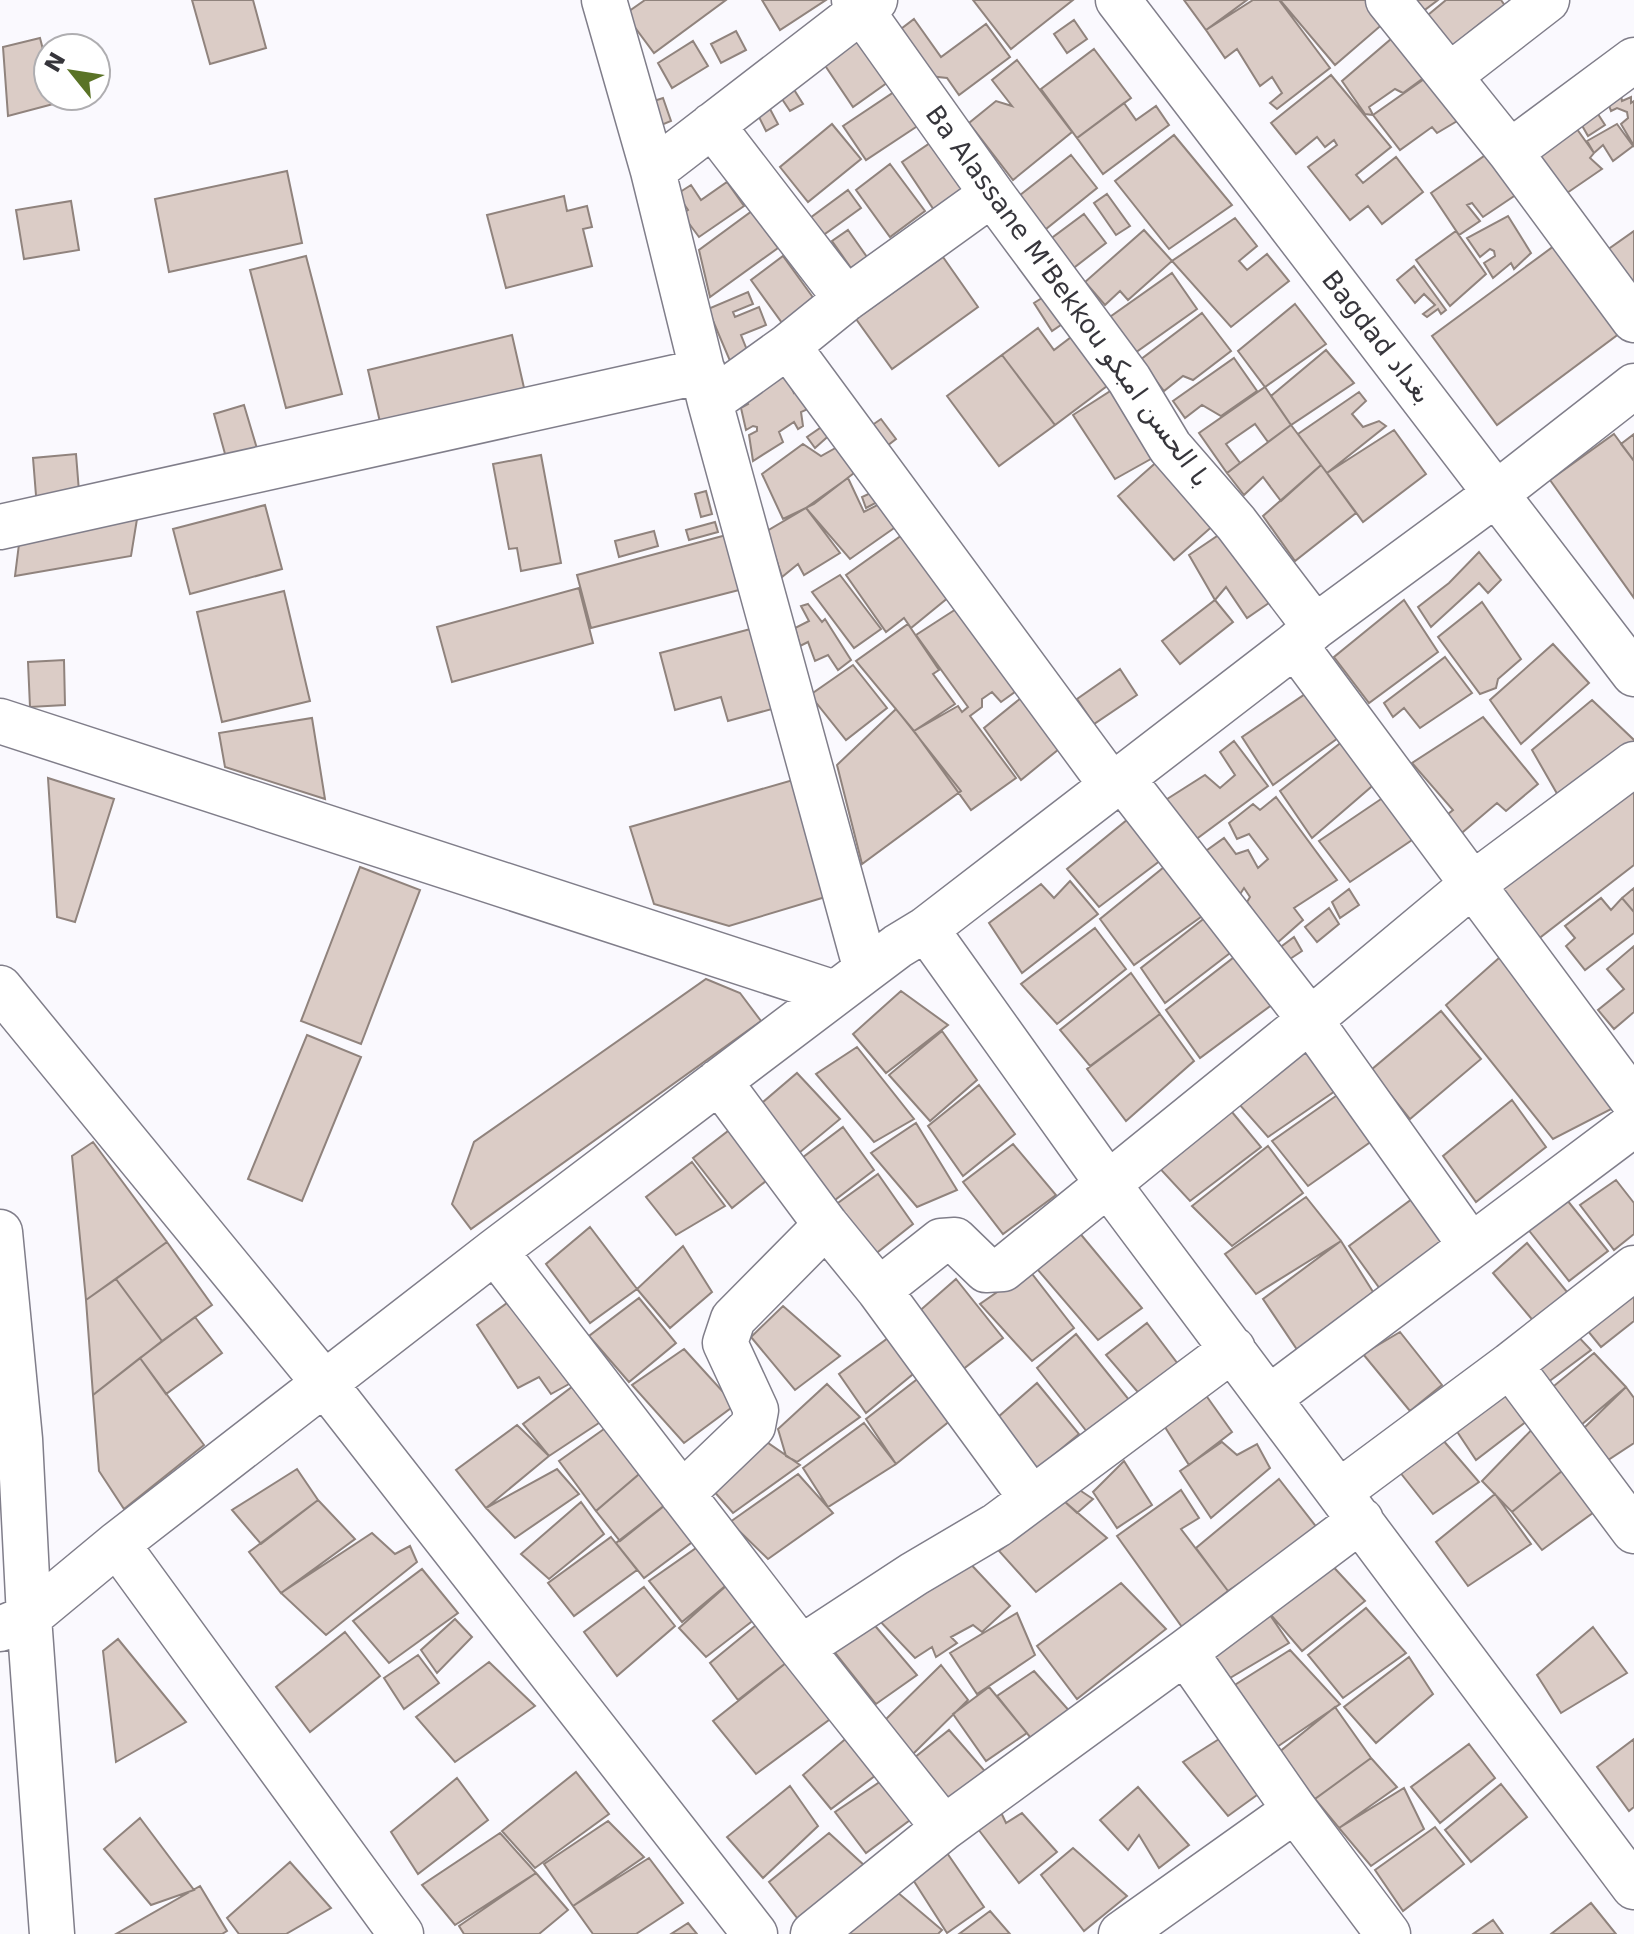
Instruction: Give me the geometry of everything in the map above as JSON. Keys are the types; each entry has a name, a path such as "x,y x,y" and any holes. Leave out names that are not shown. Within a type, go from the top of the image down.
{"street":[{"path":"604,0 653,171 850,982"},
{"name":"Bagdad بغداد","path":"1118,0 1634,674"},
{"path":"1388,0 1510,152 1634,320"},
{"path":"1449,76 1547,0"},
{"path":"653,171 864,3"},
{"name":"Ba Alassane M'Bekkou با الحسن امبكو","path":"864,3 992,194 1129,379 1170,447 1236,523 1305,636 1473,884 1634,1102"},
{"path":"1510,152 1634,60"},
{"path":"712,125 846,299"},
{"path":"0,527 706,386 788,346 846,299 992,194"},
{"path":"788,346 1117,782 1310,1020 1471,1246"},
{"path":"15,1623 495,1251 898,946 926,929 1634,386"},
{"path":"0,721 850,982"},
{"path":"879,1290 941,1241 955,1240 986,1270 1003,1269 1473,884 1634,764"},
{"path":"926,929 1108,1184 1634,1887"},
{"path":"0,988 325,1384 755,1934"},
{"path":"719,1081 826,1225 879,1290 1032,1499"},
{"path":"1269,1398 1634,1124"},
{"path":"682,1494 753,1426 756,1410 725,1343 733,1319 826,1225"},
{"path":"0,1232 15,1623 52,1934"},
{"path":"495,1251 944,1828"},
{"path":"813,1934 944,1828 1185,1652 1510,1365 1634,1268"},
{"path":"801,1648 914,1574 997,1525 1233,1349"},
{"path":"1510,1365 1621,1486 1634,1531"},
{"path":"117,1544 401,1934"},
{"path":"1185,1652 1295,1810 1388,1934"},
{"path":"1121,1934 1295,1810"}],"building":[{"path":"192,0 253,0 266,48 210,64"},
{"path":"645,0 726,0 654,53 625,14"},
{"path":"762,0 826,0 780,30"},
{"path":"973,0 1073,0 1011,49"},
{"path":"1184,0 1247,0 1206,30"},
{"path":"1253,0 1279,0 1330,68 1277,109 1270,103 1282,93 1272,77 1260,86 1237,49 1225,58 1206,30"},
{"path":"1280,0 1366,0 1385,22 1335,65"},
{"path":"1413,0 1438,0 1422,12"},
{"path":"1446,0 1501,0 1510,13 1487,29 1482,22 1451,47 1428,15"},
{"path":"914,19 941,57 986,24 1010,57 959,95 947,78 929,76 897,32"},
{"path":"1074,20 1087,39 1067,53 1054,34"},
{"path":"736,31 746,50 721,63 711,44"},
{"path":"1398,33 1433,71 1403,93 1395,89 1369,107 1373,115 1365,114 1342,81"},
{"path":"858,35 891,80 853,107 822,61"},
{"path":"32,40 32,110 8,116 3,47"},
{"path":"693,41 708,66 672,88 658,63"},
{"path":"1094,49 1131,98 1077,138 1041,89"},
{"path":"1017,60 1072,132 1013,180 969,123 996,101 1012,106 992,80"},
{"path":"1437,70 1469,114 1437,133 1432,127 1400,150 1373,115"},
{"path":"1331,75 1391,147 1356,175 1363,183 1396,157 1423,192 1382,224 1368,206 1350,220 1308,167 1337,145 1334,140 1325,147 1317,137 1296,154 1271,123"},
{"path":"793,88 803,104 790,111 780,96"},
{"path":"897,90 919,125 866,160 843,126"},
{"path":"1620,91 1622,101 1631,97 1631,103 1634,101 1634,146 1621,124 1628,118 1627,112 1617,108 1611,111 1607,100"},
{"path":"663,98 671,121 659,126 651,102"},
{"path":"1124,103 1136,120 1156,106 1169,125 1103,174 1077,138"},
{"path":"770,109 778,124 766,131 758,115"},
{"path":"1596,111 1605,125 1588,136 1580,122"},
{"path":"1569,118 1594,153 1590,158 1602,169 1567,193 1532,152"},
{"path":"832,124 861,159 808,202 780,167"},
{"path":"1617,124 1633,146 1613,161 1603,145 1594,153 1587,141"},
{"path":"1174,135 1232,205 1169,249 1115,181"},
{"path":"936,139 968,187 934,210 902,162"},
{"path":"1497,147 1526,188 1483,217 1472,203 1467,205 1480,221 1459,235 1431,193"},
{"path":"1071,155 1097,188 1041,233 1015,199"},
{"path":"890,164 925,211 890,237 856,190"},
{"path":"287,171 302,243 169,272 155,199"},
{"path":"727,182 744,206 699,237 682,214 688,210 677,194 691,185 701,200"},
{"path":"848,190 861,208 822,236 810,218"},
{"path":"1107,194 1130,226 1116,235 1094,203"},
{"path":"564,196 567,211 587,206 592,227 583,229 592,266 506,288 487,215"},
{"path":"71,201 79,250 24,259 16,210"},
{"path":"752,211 778,248 710,297 699,250"},
{"path":"1084,214 1106,243 1071,270 1049,240"},
{"path":"1508,216 1531,253 1514,269 1511,263 1493,278 1484,263 1495,256 1494,251 1490,249 1480,257 1467,238"},
{"path":"1235,218 1257,246 1239,261 1247,270 1267,254 1289,281 1231,327 1172,261"},
{"path":"848,230 867,257 851,268 832,241"},
{"path":"1144,230 1172,261 1128,300 1120,291 1105,305 1085,282"},
{"path":"1456,231 1486,274 1450,306 1416,260"},
{"path":"1634,231 1634,304 1600,255"},
{"path":"1558,243 1624,330 1497,425 1432,336"},
{"path":"306,256 342,394 286,408 250,270"},
{"path":"783,256 817,303 785,327 751,280"},
{"path":"943,257 978,307 892,369 856,319"},
{"path":"1414,266 1446,310 1441,314 1438,309 1427,317 1423,314 1435,305 1424,294 1415,303 1397,280"},
{"path":"1172,273 1197,309 1132,355 1107,319"},
{"path":"1053,291 1071,318 1052,331 1034,303"},
{"path":"748,292 753,304 733,312 735,317 759,307 766,325 741,335 751,360 733,368 708,309"},
{"path":"1295,304 1326,344 1265,387 1238,351"},
{"path":"1202,313 1231,351 1193,380 1183,376 1164,391 1140,360"},
{"path":"1038,328 1054,350 1083,328 1119,377 1055,425 1002,355"},
{"path":"512,335 527,401 383,435 368,370"},
{"path":"1326,350 1354,383 1291,425 1271,396"},
{"path":"1002,355 1055,425 999,466 947,396"},
{"path":"1234,358 1257,391 1221,416 1202,405 1185,418 1173,401"},
{"path":"783,359 794,393 802,388 810,408 801,412 803,426 798,429 794,422 779,432 783,442 753,461 749,435 757,431 757,427 746,430 741,408 748,404 741,388"},
{"path":"1126,381 1167,450 1115,479 1073,415"},
{"path":"1265,387 1291,425 1268,442 1255,424 1226,444 1240,463 1227,473 1199,433"},
{"path":"1359,392 1366,401 1352,414 1363,427 1379,421 1386,426 1327,473 1298,434"},
{"path":"244,405 261,462 230,472 214,414"},
{"path":"881,419 896,439 883,449 868,428"},
{"path":"1291,425 1321,465 1281,501 1263,477 1244,495 1227,473"},
{"path":"823,426 834,431 815,448 807,437"},
{"path":"1394,430 1426,474 1363,522 1327,473"},
{"path":"1614,434 1634,461 1634,598 1550,480"},
{"path":"1634,434 1634,461 1621,444"},
{"path":"803,444 821,456 839,446 854,473 814,504 783,519 762,474"},
{"path":"1168,452 1224,516 1174,560 1118,496"},
{"path":"76,454 80,504 37,508 33,458"},
{"path":"541,455 561,563 521,571 517,548 509,549 493,464"},
{"path":"1321,465 1356,513 1295,561 1263,516"},
{"path":"848,478 864,512 883,502 897,526 850,559 806,508"},
{"path":"877,490 883,499 866,508 862,497"},
{"path":"706,491 712,514 701,517 695,494"},
{"path":"265,505 282,569 190,594 173,529"},
{"path":"806,508 840,553 804,575 798,564 782,577 767,531"},
{"path":"137,519 131,556 15,576 19,544"},
{"path":"715,522 718,532 689,540 686,530"},
{"path":"1235,524 1282,594 1247,618 1226,587 1215,600 1189,555"},
{"path":"912,528 955,592 911,628 904,618 886,632 846,575"},
{"path":"654,531 658,546 619,557 615,541"},
{"path":"730,534 743,589 591,628 577,575"},
{"path":"1479,552 1501,580 1488,593 1479,583 1431,627 1418,607 1449,583"},
{"path":"840,575 881,629 854,648 812,592"},
{"path":"579,588 593,643 452,682 437,627"},
{"path":"284,591 310,701 222,722 197,612"},
{"path":"970,600 1030,681 1001,702 992,692 982,699 982,707 970,716 1016,778 971,810 914,731 958,706 962,712 968,707 916,635"},
{"path":"1215,600 1233,622 1180,664 1162,641"},
{"path":"1404,600 1438,652 1369,703 1334,657"},
{"path":"1482,602 1521,659 1498,679 1496,688 1480,694 1438,637"},
{"path":"808,604 822,622 825,619 851,660 838,670 828,655 815,661 808,642 800,646 795,628 809,621 801,606"},
{"path":"908,624 939,670 933,674 955,704 914,731 856,661"},
{"path":"758,627 779,707 728,721 721,697 675,710 660,653"},
{"path":"1553,644 1589,683 1521,744 1490,700"},
{"path":"1445,657 1472,693 1420,728 1404,708 1393,717 1384,703"},
{"path":"64,660 65,705 30,707 28,662"},
{"path":"853,665 887,708 846,740 810,695"},
{"path":"1120,669 1137,695 1094,724 1077,699"},
{"path":"1314,688 1345,733 1273,785 1242,737"},
{"path":"1032,689 1070,740 1021,780 984,728"},
{"path":"1592,700 1634,740 1634,748 1559,797 1532,750"},
{"path":"896,709 961,791 862,864 837,765"},
{"path":"1483,717 1538,784 1506,811 1497,803 1457,837 1443,818 1453,810 1412,763"},
{"path":"312,718 325,799 225,767 219,733"},
{"path":"1348,737 1378,781 1312,838 1280,791"},
{"path":"1234,741 1268,786 1191,843 1164,801 1205,775 1220,788 1235,775 1220,752"},
{"path":"48,778 114,799 75,922 57,917"},
{"path":"800,778 832,895 729,926 654,904 630,827"},
{"path":"1634,788 1634,865 1533,943 1490,887"},
{"path":"1276,797 1337,880 1294,908 1303,920 1276,944 1247,902 1250,897 1244,888 1237,899 1203,853 1224,838 1236,854 1248,850 1258,868 1268,859 1249,834 1237,839 1229,823 1253,804 1260,810"},
{"path":"1384,797 1415,838 1350,882 1319,841"},
{"path":"1133,815 1165,857 1099,907 1067,869"},
{"path":"1169,863 1205,914 1134,965 1100,919"},
{"path":"360,867 420,890 361,1044 301,1021"},
{"path":"1070,881 1098,914 1022,973 989,923 1041,884 1054,898"},
{"path":"1634,888 1634,912 1622,898"},
{"path":"1349,889 1359,905 1340,918 1332,902"},
{"path":"1601,898 1611,910 1622,898 1634,912 1634,933 1585,970 1566,946 1575,938 1565,926"},
{"path":"1329,908 1339,924 1317,942 1305,927"},
{"path":"1211,913 1234,950 1165,1003 1141,968"},
{"path":"1095,928 1126,969 1057,1024 1021,984"},
{"path":"1294,937 1302,951 1287,961 1278,949"},
{"path":"1634,946 1634,1012 1614,1029 1598,1010 1624,989 1607,969"},
{"path":"1508,950 1623,1103 1553,1139 1446,1005"},
{"path":"1242,951 1281,998 1200,1058 1166,1010"},
{"path":"1131,973 1160,1014 1090,1066 1060,1030"},
{"path":"706,979 740,993 761,1021 471,1229 452,1204 474,1142"},
{"path":"901,991 948,1025 886,1073 853,1034"},
{"path":"1441,1011 1481,1059 1410,1119 1371,1070"},
{"path":"1160,1014 1194,1061 1126,1121 1087,1069"},
{"path":"942,1031 977,1080 930,1121 889,1075"},
{"path":"307,1035 361,1057 302,1201 248,1179"},
{"path":"1302,1039 1338,1089 1268,1137 1231,1095"},
{"path":"857,1047 914,1119 874,1142 816,1074"},
{"path":"797,1073 840,1119 799,1153 756,1108"},
{"path":"979,1085 1015,1134 963,1176 928,1126"},
{"path":"1343,1091 1379,1136 1308,1186 1272,1141"},
{"path":"1512,1100 1546,1147 1476,1202 1443,1156"},
{"path":"1227,1106 1261,1147 1190,1201 1152,1160"},
{"path":"741,1121 776,1173 732,1208 693,1158"},
{"path":"916,1123 957,1190 917,1207 871,1153"},
{"path":"843,1127 874,1170 831,1203 798,1161"},
{"path":"93,1142 167,1242 86,1300 72,1156"},
{"path":"1013,1144 1056,1195 1003,1234 963,1182"},
{"path":"1268,1146 1303,1193 1232,1246 1192,1206"},
{"path":"692,1162 725,1206 676,1235 646,1197"},
{"path":"878,1174 913,1224 869,1259 831,1208"},
{"path":"1616,1180 1634,1203 1634,1234 1614,1250 1580,1205"},
{"path":"1424,1190 1454,1236 1383,1293 1349,1246"},
{"path":"1306,1197 1341,1241 1256,1294 1225,1254"},
{"path":"1567,1200 1608,1251 1569,1281 1527,1228"},
{"path":"1073,1225 1142,1308 1098,1340 1026,1256"},
{"path":"590,1227 637,1289 590,1323 546,1264"},
{"path":"1341,1241 1375,1295 1302,1357 1263,1299"},
{"path":"167,1242 212,1305 162,1341 116,1279"},
{"path":"1527,1243 1572,1298 1535,1323 1493,1273"},
{"path":"683,1246 712,1292 670,1328 637,1289"},
{"path":"1029,1270 1074,1328 1032,1361 980,1304"},
{"path":"116,1279 162,1341 93,1395 86,1300"},
{"path":"956,1279 1003,1338 962,1370 916,1314"},
{"path":"518,1295 578,1379 551,1394 539,1377 518,1388 477,1325"},
{"path":"1632,1295 1634,1321 1601,1347 1583,1325"},
{"path":"639,1298 676,1343 629,1382 589,1336"},
{"path":"783,1306 840,1356 795,1390 751,1337"},
{"path":"195,1317 222,1353 166,1394 140,1358"},
{"path":"1147,1323 1184,1372 1142,1397 1106,1355"},
{"path":"1571,1329 1591,1350 1547,1383 1530,1365"},
{"path":"899,1330 924,1365 866,1413 839,1374"},
{"path":"1400,1332 1442,1385 1410,1411 1363,1354"},
{"path":"1076,1334 1134,1406 1091,1437 1037,1368"},
{"path":"684,1349 735,1405 684,1443 632,1385"},
{"path":"1594,1353 1626,1387 1581,1425 1549,1390"},
{"path":"140,1358 204,1445 124,1509 99,1471 93,1395"},
{"path":"929,1370 961,1412 896,1464 866,1419"},
{"path":"1505,1373 1536,1414 1476,1460 1448,1418"},
{"path":"585,1377 611,1415 549,1456 523,1424"},
{"path":"1037,1383 1079,1434 1037,1469 997,1418"},
{"path":"827,1384 860,1417 797,1462 786,1456 778,1429"},
{"path":"1626,1387 1634,1398 1634,1443 1602,1464 1582,1430"},
{"path":"1205,1394 1232,1432 1189,1465 1163,1424"},
{"path":"618,1419 652,1463 596,1511 559,1461"},
{"path":"1542,1419 1574,1461 1512,1512 1482,1481"},
{"path":"864,1423 896,1464 828,1507 803,1468"},
{"path":"517,1425 549,1456 486,1508 456,1470"},
{"path":"1436,1432 1479,1482 1433,1514 1395,1466"},
{"path":"758,1436 800,1465 733,1513 704,1480"},
{"path":"1222,1442 1237,1455 1257,1444 1270,1468 1211,1518 1180,1471"},
{"path":"1124,1461 1152,1505 1117,1528 1093,1492"},
{"path":"1574,1461 1601,1507 1542,1550 1512,1512"},
{"path":"652,1463 674,1498 620,1541 596,1511"},
{"path":"297,1469 318,1500 261,1544 232,1510"},
{"path":"557,1469 579,1494 515,1538 486,1508"},
{"path":"798,1474 833,1513 768,1559 730,1522"},
{"path":"1279,1479 1318,1529 1228,1591 1196,1548"},
{"path":"1078,1489 1093,1499 1077,1513 1064,1501"},
{"path":"1181,1490 1199,1518 1181,1529 1228,1591 1182,1627 1117,1536"},
{"path":"1495,1494 1531,1544 1468,1586 1436,1542"},
{"path":"674,1498 703,1534 644,1578 616,1543"},
{"path":"318,1500 355,1539 281,1593 249,1552"},
{"path":"1064,1501 1107,1538 1036,1592 999,1551"},
{"path":"581,1502 604,1534 549,1579 521,1554"},
{"path":"372,1533 395,1554 410,1546 417,1562 326,1635 281,1593"},
{"path":"611,1537 637,1570 574,1616 548,1583"},
{"path":"709,1539 736,1577 682,1622 649,1581"},
{"path":"964,1557 1010,1606 982,1632 973,1625 951,1637 957,1643 936,1657 932,1647 915,1658 875,1616"},
{"path":"1327,1560 1365,1601 1302,1651 1266,1609"},
{"path":"422,1569 458,1613 389,1663 353,1621"},
{"path":"736,1577 768,1609 706,1657 679,1628"},
{"path":"1121,1583 1166,1629 1077,1699 1037,1646"},
{"path":"644,1587 675,1626 617,1676 584,1632"},
{"path":"1366,1608 1406,1653 1343,1698 1308,1655"},
{"path":"1266,1609 1289,1643 1230,1678 1203,1646"},
{"path":"1017,1613 1035,1655 977,1694 950,1653"},
{"path":"767,1616 791,1659 738,1700 710,1663"},
{"path":"455,1619 472,1637 437,1673 421,1650"},
{"path":"871,1621 917,1675 876,1704 833,1650"},
{"path":"1593,1627 1627,1673 1561,1713 1537,1675"},
{"path":"345,1632 380,1676 310,1732 276,1687"},
{"path":"118,1639 186,1722 116,1762 103,1651"},
{"path":"1290,1650 1340,1704 1277,1747 1230,1688"},
{"path":"418,1655 439,1683 404,1709 384,1678"},
{"path":"1409,1657 1433,1694 1376,1743 1344,1707"},
{"path":"791,1659 837,1714 756,1774 713,1721"},
{"path":"489,1662 535,1706 455,1762 416,1717"},
{"path":"941,1665 968,1700 913,1754 883,1722"},
{"path":"1034,1671 1072,1714 1038,1747 997,1696"},
{"path":"989,1687 1027,1733 986,1761 953,1714"},
{"path":"1335,1707 1371,1758 1315,1799 1278,1753"},
{"path":"856,1730 884,1769 831,1809 803,1775"},
{"path":"949,1730 990,1777 951,1807 914,1758"},
{"path":"1227,1734 1268,1787 1228,1816 1183,1762"},
{"path":"1634,1739 1634,1807 1629,1811 1597,1767"},
{"path":"1469,1744 1495,1778 1440,1823 1411,1787"},
{"path":"1371,1758 1397,1787 1339,1828 1315,1799"},
{"path":"576,1772 609,1814 535,1868 502,1831"},
{"path":"893,1773 922,1811 866,1853 835,1812"},
{"path":"457,1778 488,1820 418,1874 391,1832"},
{"path":"1501,1784 1527,1817 1471,1862 1445,1830"},
{"path":"790,1786 818,1826 763,1878 727,1837"},
{"path":"1138,1787 1189,1845 1159,1868 1139,1835 1128,1850 1100,1820"},
{"path":"1404,1788 1424,1829 1371,1866 1339,1828"},
{"path":"998,1806 1006,1823 1022,1813 1057,1852 1019,1883 975,1825"},
{"path":"140,1818 194,1890 151,1905 104,1849"},
{"path":"608,1821 644,1857 573,1906 544,1864"},
{"path":"1435,1827 1464,1864 1403,1911 1375,1870"},
{"path":"500,1833 536,1873 455,1925 422,1885"},
{"path":"829,1833 866,1867 798,1919 769,1882"},
{"path":"1073,1848 1127,1896 1084,1931 1041,1875"},
{"path":"945,1850 984,1907 947,1933 910,1875"},
{"path":"649,1858 683,1903 636,1934 593,1934 573,1906"},
{"path":"290,1862 331,1908 286,1934 239,1934 227,1918"},
{"path":"536,1873 568,1910 539,1934 464,1934 459,1926"},
{"path":"200,1886 227,1931 222,1934 116,1934"},
{"path":"890,1886 942,1930 938,1934 833,1934"},
{"path":"1591,1903 1616,1934 1551,1934"},
{"path":"990,1911 1010,1934 959,1934"},
{"path":"1493,1920 1503,1934 1473,1934"},
{"path":"688,1923 697,1934 671,1934"}]}
